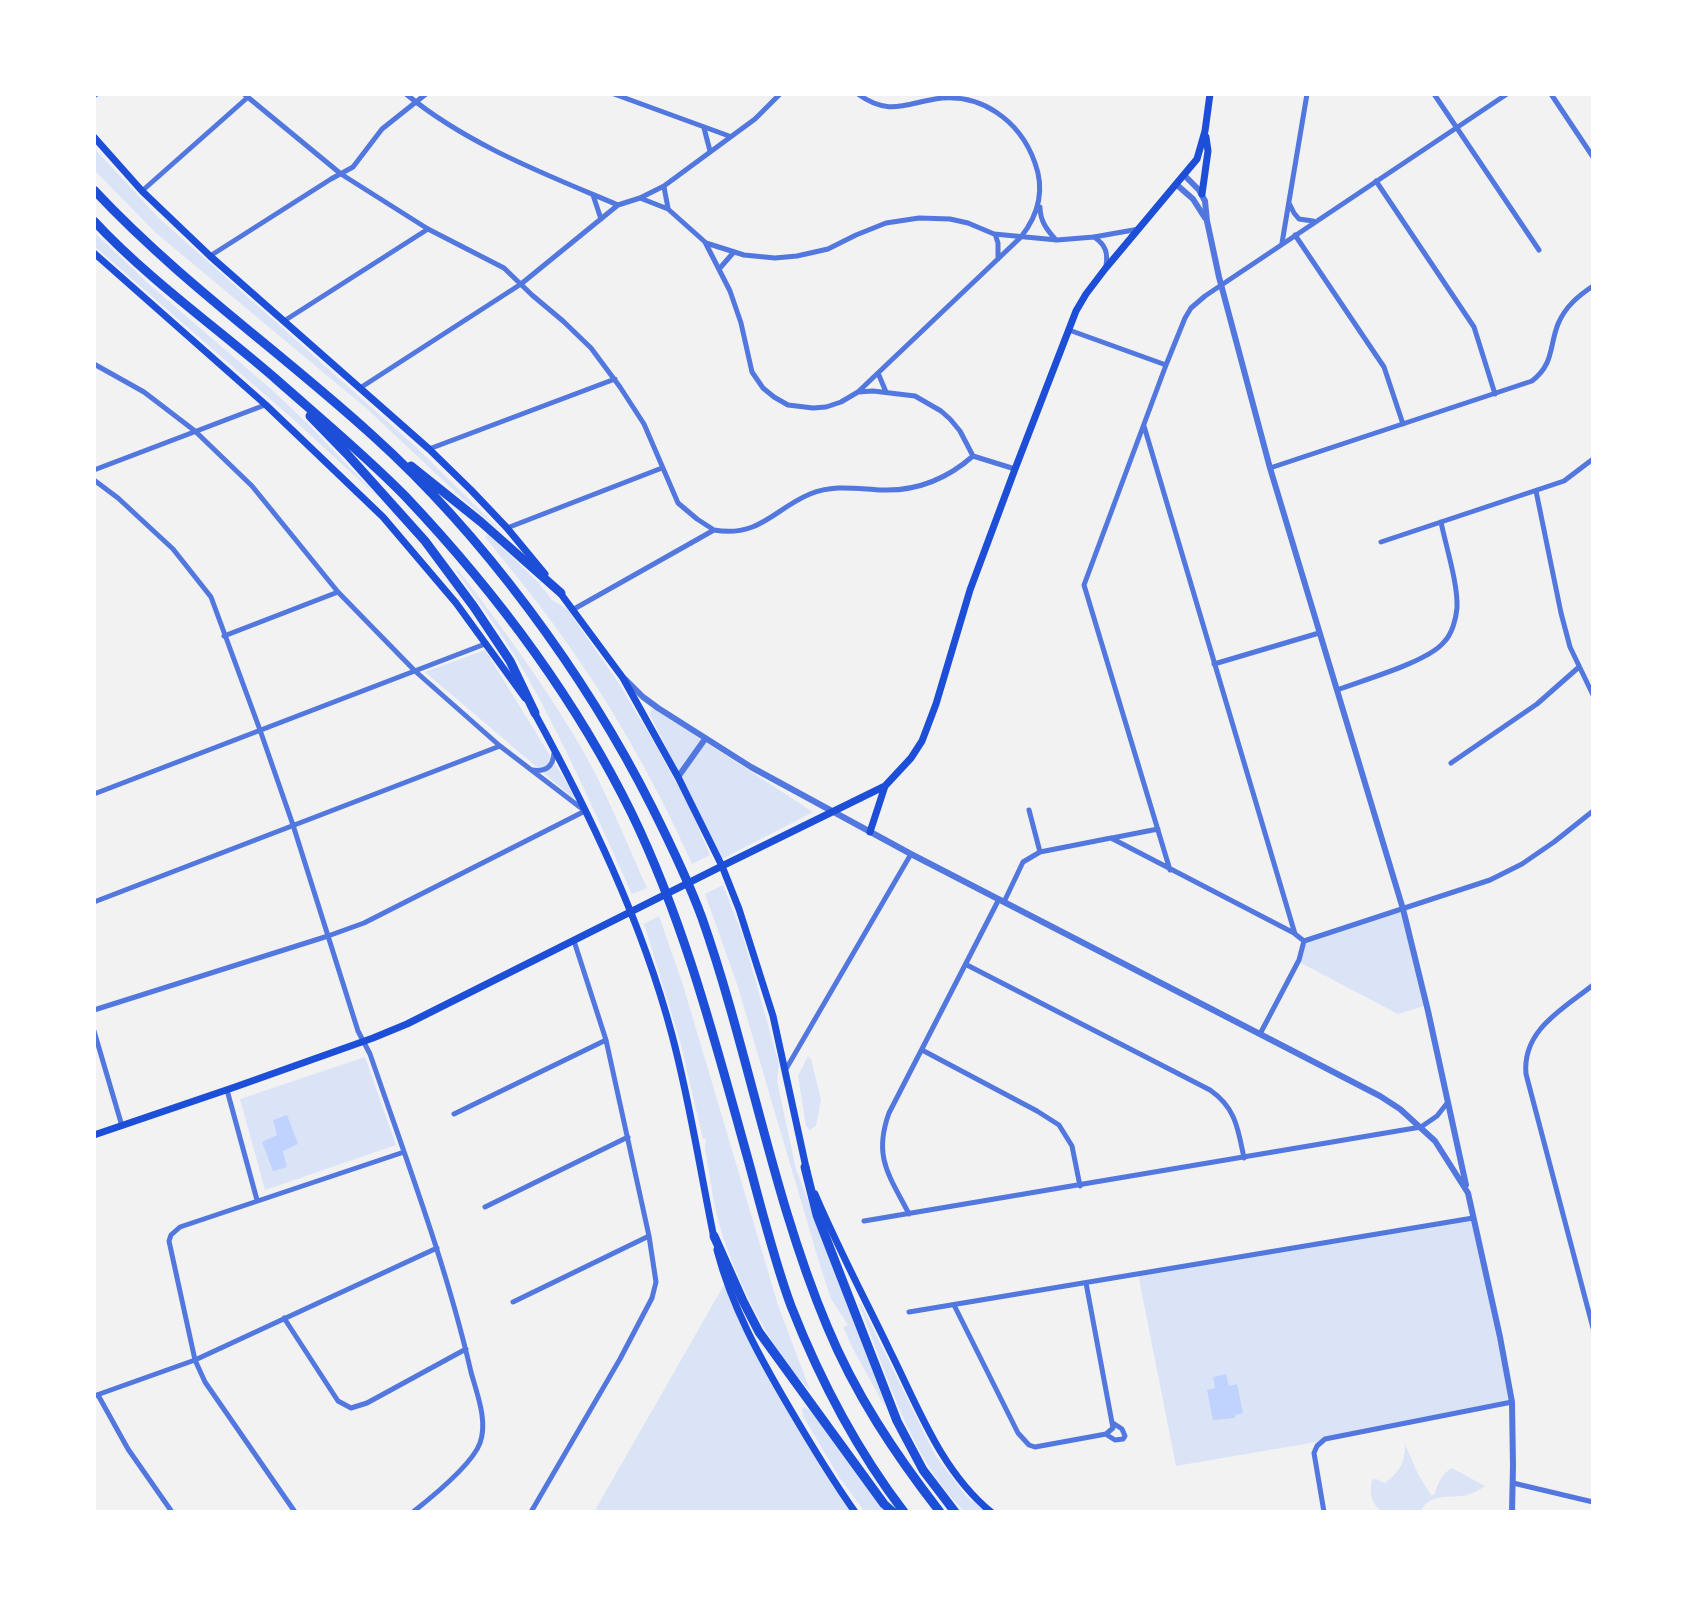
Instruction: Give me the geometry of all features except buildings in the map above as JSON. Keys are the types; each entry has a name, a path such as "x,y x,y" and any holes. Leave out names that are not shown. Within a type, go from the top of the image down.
{"highway":[{"path":"94,190 166,262 481,522 561,593"},
{"path":"94,221 155,279 257,362 403,494 517,628 581,724 632,814 676,919 705,1004 790,1303 834,1403 874,1470 904,1512"},
{"path":"257,362 347,454 425,541 503,650 535,713"},
{"path":"373,435 495,567 549,638 627,759 701,915 727,995 795,1237 827,1327 870,1411 902,1462 940,1512"},
{"path":"805,1167 817,1215 897,1421 923,1470 955,1512"},
{"path":"714,1236 759,1332 884,1504 893,1512"}],"main road":[{"path":"94,1135 407,1024 885,786 922,741 970,590 1068,329 1086,294 1197,159 1210,94"},
{"path":"1202,194 1208,151 1205,131"},
{"path":"94,137 142,191 210,256 429,449 471,490 574,609 623,678 678,777 722,866 739,909 786,1069 805,1167 835,1238 930,1432 954,1472 991,1512"},
{"path":"94,253 266,405 383,517 456,603 535,713 585,811 631,912 656,982 684,1083 725,1280 742,1323 818,1457 855,1512"},
{"path":"870,832 885,786"}],"street":[{"path":"406,94 517,163 618,205"},
{"path":"210,256 353,167 382,129 426,94"},
{"path":"614,94 729,136"},
{"path":"360,388 521,284 618,205 664,186 755,119 780,94"},
{"path":"858,94 880,105 892,107 936,99 973,101 1012,125 1028,146 1039,174 1040,214 1045,228 1057,240"},
{"path":"1282,244 1307,94"},
{"path":"1434,94 1539,250"},
{"path":"1170,870 1084,585 1185,318 1191,308 1221,286 1507,94"},
{"path":"1551,94 1593,157"},
{"path":"142,191 245,96 341,174 428,229 504,268 591,348 644,424 678,503 714,530 734,531 760,524 797,500 820,491 841,487 897,490 924,484 954,471 973,456"},
{"path":"704,127 710,151"},
{"path":"1185,176 1202,194 1207,210 1221,286 1270,468 1403,909 1512,1402 1512,1512"},
{"path":"1376,181 1474,327 1495,394"},
{"path":"1177,185 1193,199 1207,221"},
{"path":"664,186 668,209"},
{"path":"593,194 601,219"},
{"path":"640,198 668,209 705,242 730,291 752,372 763,388 788,405 813,408 841,402 858,392 1021,237 1034,218 1040,198"},
{"path":"1289,202 1299,219 1316,221"},
{"path":"705,242 733,253 775,258 810,254 872,228 919,218 950,219 994,234 1057,240 1140,229"},
{"path":"284,321 428,229"},
{"path":"994,234 998,243 998,259"},
{"path":"1295,235 1384,367 1403,424"},
{"path":"1094,237 1107,252 1105,269"},
{"path":"720,268 733,253"},
{"path":"1270,468 1528,383 1540,374 1549,360 1560,321 1573,301 1593,286"},
{"path":"1068,329 1166,365"},
{"path":"94,364 144,392 195,431 252,486 338,592 415,671 500,746 585,811 364,923 94,1010"},
{"path":"878,373 886,392"},
{"path":"429,449 615,379"},
{"path":"858,392 915,396 941,411 960,431 973,456 1015,469"},
{"path":"94,470 266,405"},
{"path":"1143,425 1295,934"},
{"path":"1381,542 1564,481 1593,459"},
{"path":"507,528 662,468"},
{"path":"94,480 173,549 211,597 293,825 358,1031 370,1054 437,1248 484,1423 480,1443 470,1462 413,1512"},
{"path":"1536,491 1570,647 1593,695"},
{"path":"1337,690 1421,659 1437,650 1448,638 1457,605 1441,522"},
{"path":"574,609 714,530"},
{"path":"224,636 338,592"},
{"path":"1214,664 1319,633"},
{"path":"94,794 486,644"},
{"path":"1451,763 1537,704 1579,667"},
{"path":"623,678 643,697 705,739 832,812 1380,1096 1400,1109 1435,1141 1468,1193"},
{"path":"678,777 705,739"},
{"path":"94,902 500,746"},
{"path":"531,770 549,768 554,751"},
{"path":"1029,810 1040,852"},
{"path":"1304,941 1490,880 1522,864 1593,811"},
{"path":"909,1214 885,1168 882,1130 1023,862 1040,852 1158,829"},
{"path":"1111,838 1304,941"},
{"path":"786,1069 911,854"},
{"path":"531,1512 620,1359 652,1298 656,1282 649,1236 606,1040 574,941"},
{"path":"1260,1034 1299,960 1304,941"},
{"path":"967,965 1220,1097 1234,1117 1244,1158"},
{"path":"1593,985 1541,1027 1530,1042 1525,1061 1593,1328"},
{"path":"94,1031 123,1127"},
{"path":"454,1114 606,1040"},
{"path":"922,1050 1059,1125 1072,1146 1080,1186"},
{"path":"227,1090 257,1200"},
{"path":"864,1221 1421,1127 1437,1116 1448,1102"},
{"path":"485,1207 628,1137"},
{"path":"295,1512 205,1382 195,1360 169,1248 171,1235 180,1227 404,1152"},
{"path":"909,1312 1473,1218"},
{"path":"513,1302 649,1236"},
{"path":"172,1512 128,1449 96,1395 195,1360 437,1248"},
{"path":"954,1305 1022,1439 1035,1447 1106,1434 1111,1430 1113,1423 1086,1283"},
{"path":"284,1318 338,1401 351,1408 367,1403 466,1349"},
{"path":"1324,1512 1314,1453 1325,1439 1512,1402"},
{"path":"1106,1434 1115,1440 1124,1437 1122,1429 1113,1423"},
{"path":"1513,1483 1593,1502"}],"shaded area":[{"path":"94,148 158,217 416,447 505,535 366,408 156,233 94,170"},
{"path":"94,232 151,286 271,389 381,500 94,246"},
{"path":"488,534 537,581 552,600 567,609 618,682 689,806 710,855 692,864 647,772 613,714 557,629 485,537"},
{"path":"458,570 521,654 578,742 606,795 647,888 632,894 542,704 512,651"},
{"path":"485,650 575,796 573,798 425,672"},
{"path":"653,708 813,812 722,859 649,713"},
{"path":"723,885 743,936 779,1064 777,1081 796,1169 884,1405 843,1327 848,1325 831,1299 737,984 705,894"},
{"path":"1402,911 1424,1006 1398,1014 1301,963 1306,942"},
{"path":"659,916 683,985 778,1305 810,1390 795,1374 767,1332 742,1284 723,1237 712,1192 706,1139 703,1139 680,1041 644,924"},
{"path":"808,1056 821,1100 816,1126 810,1130 806,1126 798,1076"},
{"path":"365,1057 396,1145 265,1190 240,1099"},
{"path":"1474,1217 1512,1402 1322,1441 1176,1466 1138,1274"},
{"path":"725,1283 748,1338 853,1512 594,1512"},
{"path":"859,1304 935,1455 966,1496 986,1512 965,1512 929,1468 890,1386"},
{"path":"804,1407 812,1412 886,1512 865,1512 839,1477 803,1416"},
{"path":"1405,1444 1431,1495 1452,1468 1485,1486 1467,1495 1429,1501 1421,1512 1382,1511 1372,1498 1372,1480 1385,1483 1394,1475 1403,1462"}],"water":[{"path":"287,1115 298,1144 283,1151 287,1167 273,1171 262,1142 277,1135 273,1120"},
{"path":"1226,1374 1229,1386 1237,1384 1243,1413 1235,1415 1235,1418 1213,1420 1207,1390 1215,1388 1213,1377"}]}
